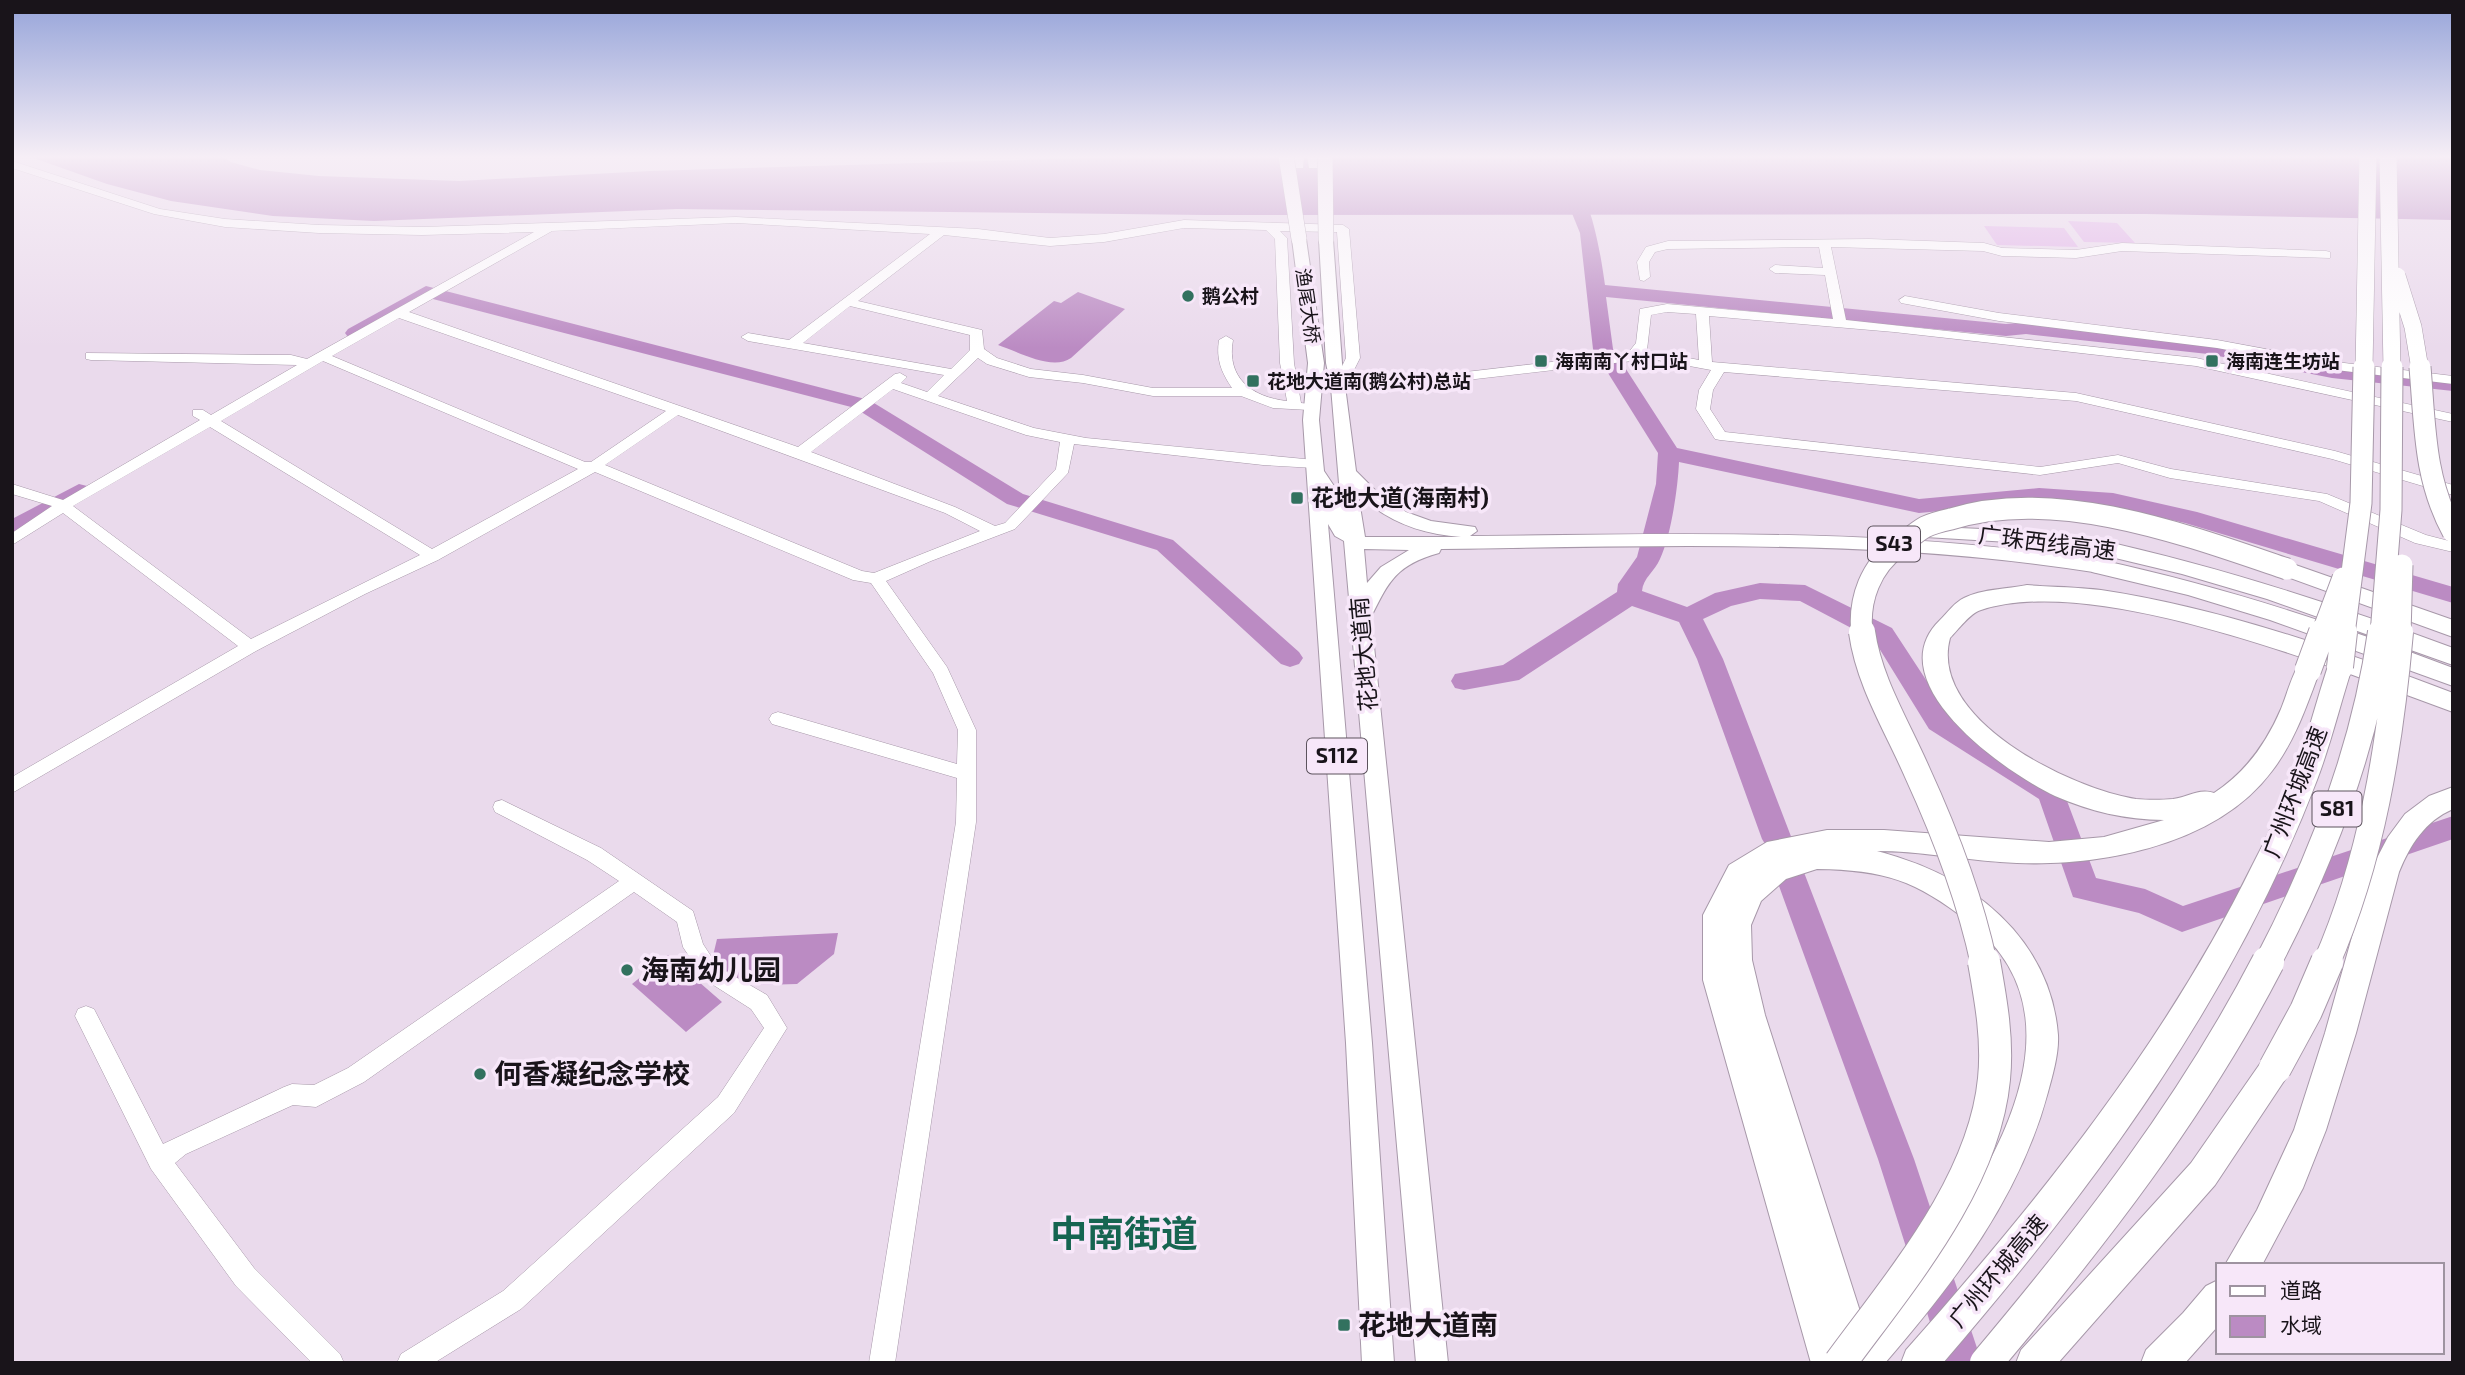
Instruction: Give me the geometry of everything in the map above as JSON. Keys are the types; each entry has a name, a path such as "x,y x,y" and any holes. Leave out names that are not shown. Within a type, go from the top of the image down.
{"highway":[{"name":"广州环城高速","path":"1919,1363 2038,1226 2128,1106 2185,1018 2241,918 2304,780 2340,667 2361,503 2367,219"},
{"name":"广州环城高速","path":"1986,1363 2076,1256 2165,1138 2235,1025 2286,929 2339,802 2368,701 2383,614 2393,472 2390,219"},
{"path":"2391,242 2393,261 2416,339 2428,474 2438,506 2453,532"},
{"path":"2034,1363 2203,1174 2241,1121 2291,1039 2333,945 2364,855 2389,742 2400,648 2401,545 2393,472"},
{"path":"1829,1363 1718,981 1713,938 1720,902 1733,879 1753,862 1776,849 1805,841 1852,839 2019,853 2079,851 2127,842 2170,829 2208,810 2245,783 2272,752 2283,732 2346,567 2361,503"},
{"path":"1840,1363 1920,1251 1957,1188 1987,1123 1994,1071 1986,983 1968,901 1936,813 1878,686 1864,645 1861,625 1863,600 1876,569 1901,542 1939,522 1987,511 2023,508 2074,512 2135,523 2220,546 2453,629"},
{"name":"广珠西线高速","path":"2097,557 2169,563 2253,587 2453,657"},
{"name":"广珠西线高速","path":"2097,557 2174,584 2259,608 2453,677"},
{"path":"2308,670 2282,721 2249,765 2202,801 2168,808 2136,807 2098,800 2039,777 2010,761 1983,739 1960,713 1944,688 1936,663 1936,648 1939,634 1953,616 1966,607 1990,597 2050,593 2132,604 2225,626 2341,661 2453,703"},
{"path":"2243,1263 2285,1192 2310,1133 2380,887 2395,848 2424,812 2453,797"},
{"path":"1829,857 1863,859 1908,871 1954,894 1990,922 2016,952 2038,995 2043,1036 2033,1089 2016,1142 1995,1188 1968,1231 1860,1363 1744,990 1736,942 1741,910 1762,880 1791,864 1829,857"},
{"path":"2159,1363 2216,1300"}],"main road":[{"path":"1296,219 1299,239"},
{"name":"渔尾大桥","path":"1299,219 1299,239 1316,363"},
{"path":"1323,219 1326,240"},
{"path":"1326,219 1326,240"},
{"name":"花地大道南","path":"1326,240 1334,363 1339,387 1354,539 1432,1363"},
{"name":"花地大道南","path":"1316,363 1303,407 1315,467 1359,1043 1378,1363"},
{"path":"1315,467 1328,478 1346,471"},
{"path":"1315,467 1334,499 1337,523 1342,532 1354,539"},
{"name":"S43","path":"1346,471 1374,501 1399,518 1420,526 1465,531 1625,535"},
{"name":"S43","path":"1354,539 1373,544 1466,544 1625,535"},
{"name":"广珠西线高速","path":"1625,535 1844,542 2023,555 2097,557"},
{"path":"1361,623 1366,600 1382,576 1424,550 1466,544"}],"street":[{"path":"202,219 225,223 396,230 550,228 736,220 941,231 1050,242 1104,238 1184,224 1343,229 1353,359 1339,387 1397,384 1636,355 1713,366 2076,397 2335,455 2453,489"},
{"path":"12,540 56,502 550,228"},
{"path":"977,351 992,361 1030,373 1083,379 1153,392 1243,393 1262,402 1303,407 1287,363 1281,238 1269,228"},
{"path":"793,345 941,231"},
{"path":"1644,277 1643,262 1650,250 1668,245 1869,243 2076,254 2122,247 2326,255"},
{"path":"1825,244 1840,317"},
{"path":"1775,269 1831,272"},
{"path":"1905,300 1999,317 2217,344 2336,366 2453,380"},
{"path":"848,302 977,333 977,351 929,397"},
{"path":"1636,355 1643,348 1645,312 1651,308 1840,317 2196,362 2453,418"},
{"path":"1702,310 1713,366 1703,409 1720,436 2040,471 2118,459 2169,473 2322,497 2421,539 2453,547"},
{"path":"398,313 800,453 950,510 994,532"},
{"path":"748,337 953,373"},
{"path":"1226,340 1223,354 1226,369 1243,393"},
{"path":"91,356 315,360 583,466 594,466 859,576 876,579 925,557 1010,526 1063,470 1068,439"},
{"path":"800,453 913,366"},
{"path":"891,384 1031,432 1068,439 1315,467"},
{"path":"12,786 250,647 359,590 432,556 594,466 678,409"},
{"path":"205,417 432,556"},
{"path":"12,489 56,502 250,647"},
{"path":"876,579 941,671 967,730 966,822 881,1363"},
{"path":"778,719 966,774"},
{"path":"410,1363 512,1300 706,1124 726,1105 776,1028 759,1002 711,973 693,947 686,917 594,854 502,807"},
{"path":"159,1161 178,1146 292,1094 316,1096 356,1075 633,881"},
{"path":"86,1016 159,1161 245,1277 331,1363"}],"shaded area":[{"path":"2068,221 2117,223 2135,243 2084,242"},
{"path":"1984,226 2064,228 2078,247 1997,245"}],"water":[{"path":"337,219 420,219 374,221"},
{"path":"1078,292 1125,309 1071,358 1055,362 1045,361 998,345 1054,301 1061,303"},
{"path":"838,933 834,954 797,984 757,985 737,979 712,960 717,939"},
{"path":"668,955 722,1002 686,1032 632,984"}],"waterway":[{"path":"1583,219 1589,233 1603,349 1669,453"},
{"path":"1596,290 2006,330 2026,328 2208,348 2332,372 2453,385"},
{"path":"355,333 426,292 862,404 1015,499 1165,545 1290,658"},
{"path":"1629,596 1630,584 1649,558 1667,484 1669,453"},
{"path":"1669,453 1919,506 2039,495 2113,500 2189,517 2453,595"},
{"path":"12,529 79,491"},
{"path":"1689,616 1724,599 1760,591 1805,593 1883,634 1939,722 2051,793 2084,888 2145,902 2182,919 2453,827"},
{"path":"1464,681 1510,673 1629,596"},
{"path":"1629,596 1689,616"},
{"path":"1689,616 1710,659 1777,839"},
{"path":"1790,875 1896,1159 1963,1363"}],"place":[{"name":"鹅公村","path":"1188,296"},
{"name":"海南南丫村口站","path":"1541,361"},
{"name":"海南连生坊站","path":"2212,361"},
{"name":"花地大道南(鹅公村)总站","path":"1253,381"},
{"name":"花地大道(海南村)","path":"1297,498"},
{"name":"海南幼儿园","path":"627,970"},
{"name":"何香凝纪念学校","path":"480,1074"},
{"name":"花地大道南","path":"1344,1325"}],"district":[{"name":"中南街道","path":"1124,1234"}]}
